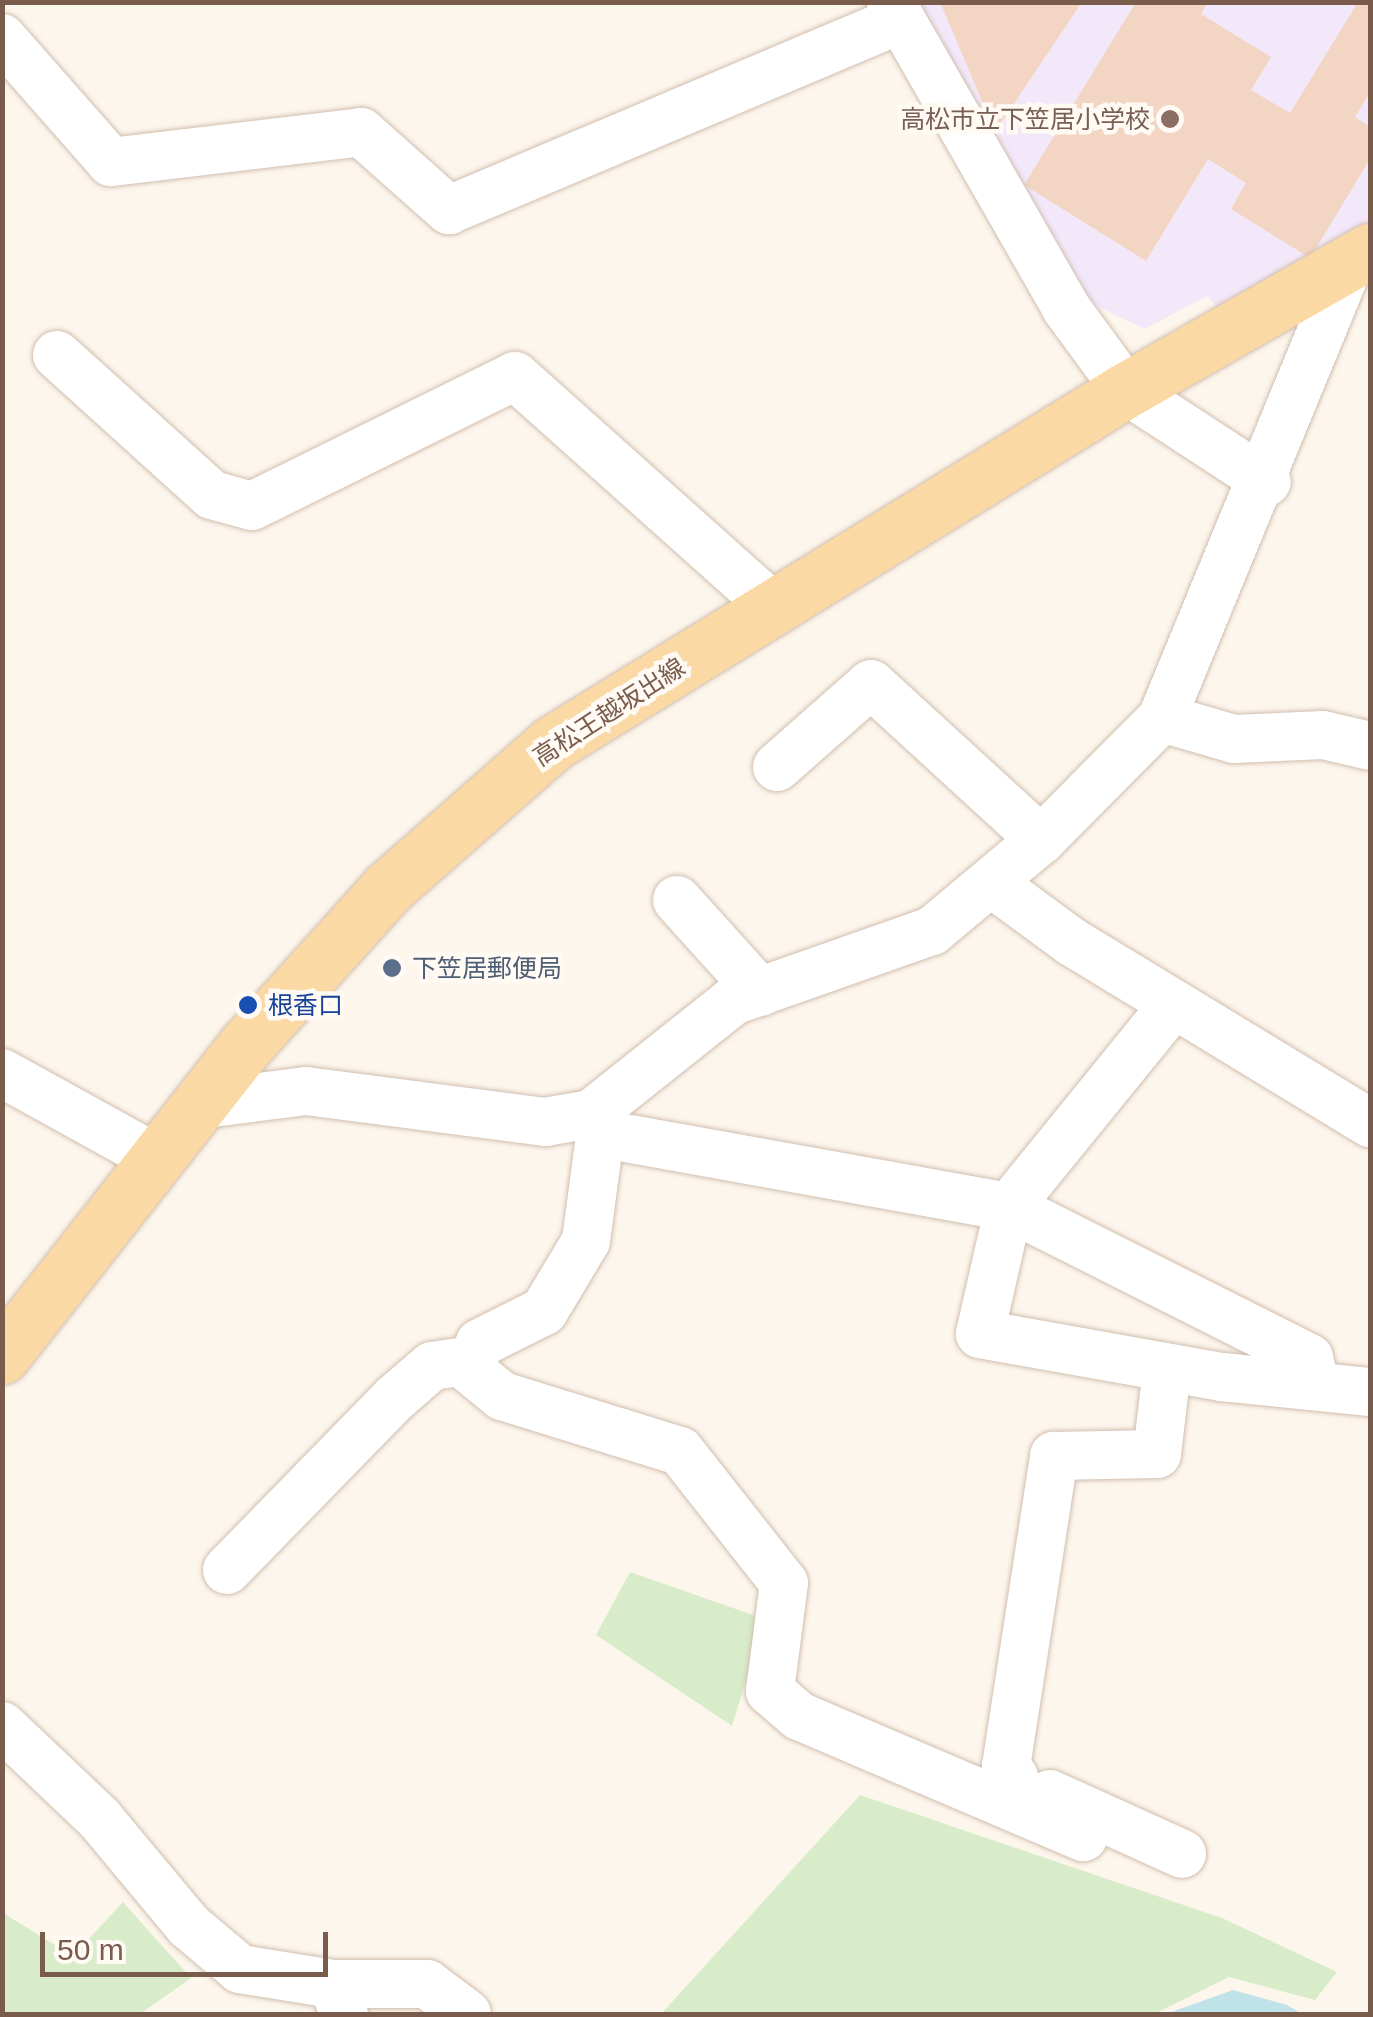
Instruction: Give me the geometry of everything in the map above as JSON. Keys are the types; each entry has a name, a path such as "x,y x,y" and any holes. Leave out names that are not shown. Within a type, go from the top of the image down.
{"main road":[{"name":"高松王越坂出線","path":"2,1356 197,1105 389,887 552,744 1126,390 1361,255"}],"street":[{"path":"2,22 15,2"},
{"path":"2,38 111,162 361,132 449,210 895,11 1066,308 1126,390 1267,482"},
{"path":"1182,1854 799,1716 770,1691 784,1583 680,1452 502,1396 470,1369 480,1343 544,1311 586,1242 603,1120 697,1025 760,992 888,953 993,884 1162,718 1267,482 1361,255"},
{"path":"56,355 212,495 252,506 516,376 773,606"},
{"path":"777,768 871,684 1042,840"},
{"path":"1162,718 1234,739 1323,736 1370,746"},
{"path":"993,884 1173,1005 1370,1123"},
{"path":"677,900 760,992"},
{"path":"1173,1005 1009,1207 980,1334 1167,1368 1370,1392"},
{"path":"2,1073 156,1158"},
{"path":"197,1105 306,1091 546,1122 603,1120 1009,1207 1308,1358 1315,1384"},
{"path":"227,1570 394,1398 432,1366 473,1360"},
{"path":"1083,1836 1012,1793 1006,1767 1054,1456 1157,1454 1167,1368"},
{"path":"2,1726 240,1969 338,1999 427,1984 466,2014"}],"shaded area":[{"name":"高松市立下笠居小学校","path":"901,3 1370,3 1370,221 1220,311 1207,296 1145,329 1077,297"}],"green space":[{"path":"630,1572 765,1619 732,1726 596,1635"},
{"path":"860,1795 1222,1918 1337,1972 1315,2000 1229,1977 1154,2014 661,2014"},
{"path":"123,1902 191,1978 140,2014 3,2014 3,1913 73,1956"}],"water":[{"path":"1233,1990 1287,2005 1302,2014 1166,2014"}],"building":[{"path":"940,2 1082,2 995,132"},
{"path":"1136,2 1208,2 1201,14 1271,57 1251,90 1290,113 1358,2 1370,2 1370,92 1355,117 1370,127 1370,159 1310,258 1231,209 1246,183 1208,159 1146,261 1024,185"}],"place":[{"name":"高松市立下笠居小学校","path":"1170,119"},
{"name":"下笠居郵便局","path":"392,968"},
{"name":"根香口","path":"248,1005"}]}
